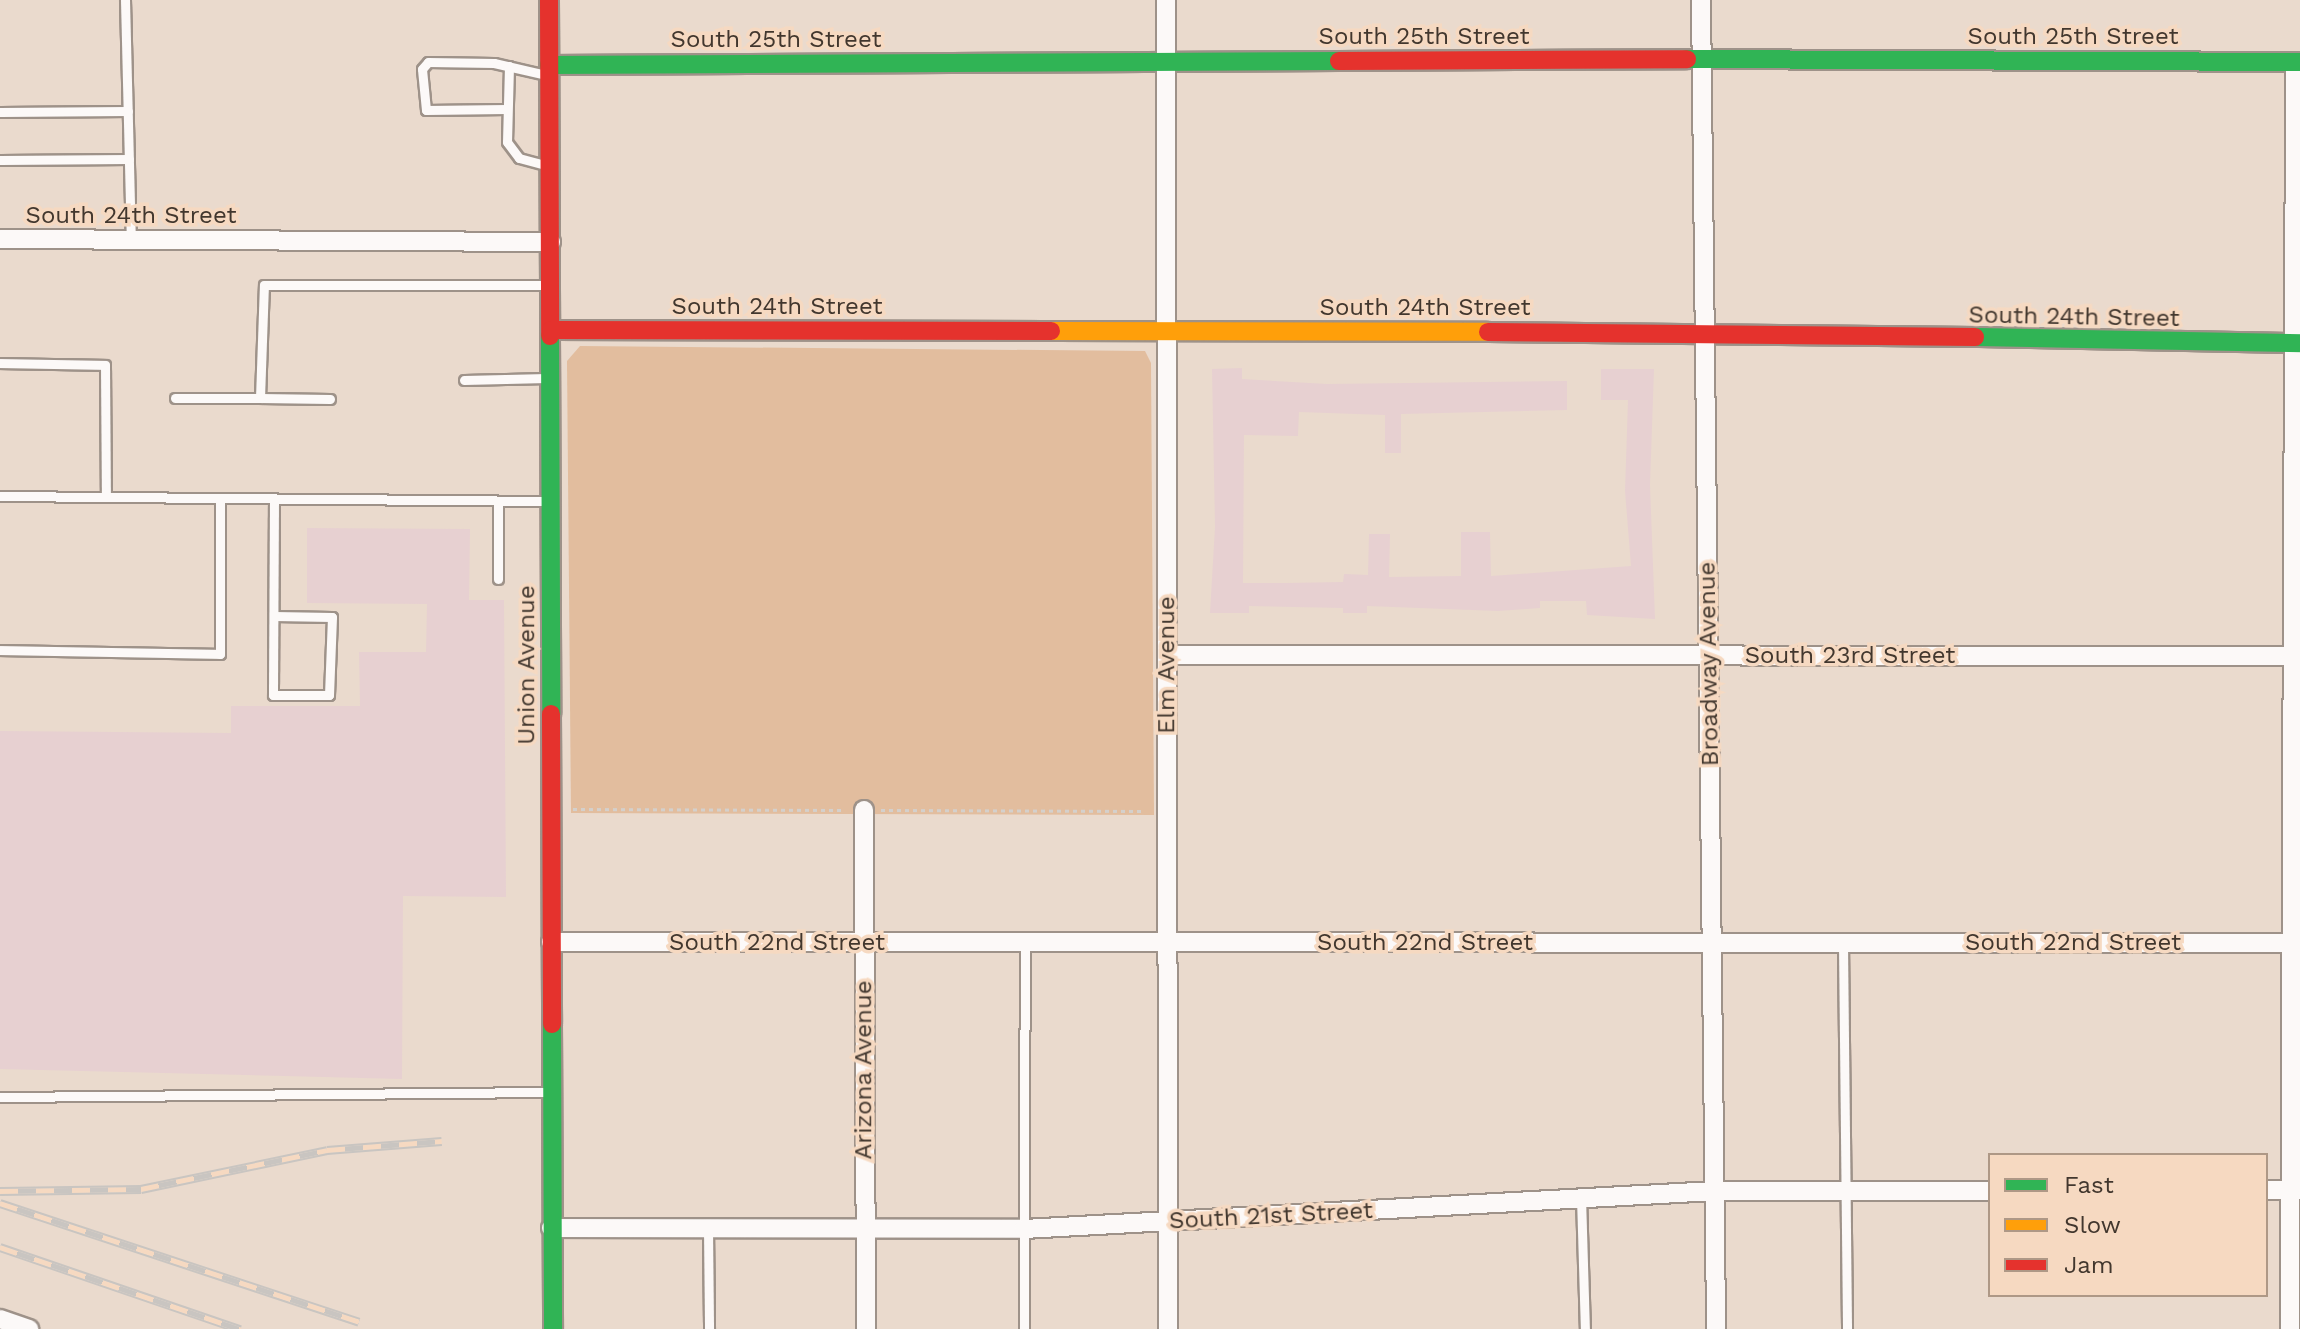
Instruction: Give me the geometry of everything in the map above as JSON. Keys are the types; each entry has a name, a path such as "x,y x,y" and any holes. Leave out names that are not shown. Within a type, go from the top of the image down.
{"street":[{"name":"Union Avenue","path":"549,0 553,1329"},
{"name":"Elm Avenue","path":"1166,0 1168,1329"},
{"name":"Broadway Avenue","path":"1701,0 1716,1329"},
{"name":"South 25th Street","path":"549,70 1166,61 1701,59 2297,62"},
{"path":"2290,1329 2295,1190 2292,656 2297,62"},
{"name":"South 24th Street","path":"0,239 551,242"},
{"name":"South 24th Street","path":"551,330 1705,333 2297,343"},
{"name":"South 23rd Street","path":"1167,655 2292,656"},
{"name":"Arizona Avenue","path":"864,810 866,1329"},
{"name":"South 22nd Street","path":"551,942 2296,943"},
{"path":"2268,1190 2295,1190"},
{"name":"South 21st Street","path":"551,1228 1024,1229 1714,1191 1988,1191"},
{"path":"0,1319 29,1329"}],"lane":[{"path":"125,0 131,240"},
{"path":"507,109 426,110 422,69 437,62 549,70"},
{"path":"509,66 509,149 531,164 549,165"},
{"path":"0,112 128,111"},
{"path":"0,160 129,159"},
{"path":"260,398 264,285 551,285"},
{"path":"0,363 105,365 106,497"},
{"path":"464,380 551,378"},
{"path":"175,398 330,399"},
{"path":"0,496 551,501"},
{"path":"0,650 220,654 220,498"},
{"path":"274,499 273,695 329,695 332,617 274,616"},
{"path":"498,501 498,579"},
{"path":"1024,1329 1025,944"},
{"path":"1843,944 1847,1329"},
{"path":"0,1097 551,1092"},
{"path":"1581,1197 1585,1329"},
{"path":"708,1229 709,1329"}],"shaded area":[{"path":"580,346 1145,351 1151,363 1154,815 571,813 567,361"}],"building":[{"path":"1242,368 1242,379 1327,384 1567,381 1567,410 1401,414 1401,453 1385,453 1385,415 1299,412 1298,436 1244,435 1243,583 1343,582 1344,574 1368,575 1369,534 1390,534 1389,577 1461,576 1461,532 1490,532 1491,576 1631,566 1625,491 1628,400 1601,400 1601,369 1654,369 1650,485 1655,619 1587,615 1586,601 1540,601 1540,608 1498,611 1367,606 1367,613 1343,613 1343,608 1249,606 1249,613 1210,613 1215,527 1212,369"},
{"path":"307,528 470,529 469,600 504,600 506,897 403,896 402,1079 0,1069 0,731 231,733 231,706 360,706 359,652 426,652 427,604 307,603"}],"railway":[{"path":"0,1191 141,1189 327,1150 442,1141"},
{"path":"0,1203 359,1322"},
{"path":"0,1247 240,1329"}],"traffic: fast":[{"path":"1687,59 2300,62"},
{"path":"549,65 1339,61"},
{"path":"550,336 551,714"},
{"path":"1975,337 2300,343"},
{"path":"552,1024 553,1329"}],"traffic: slow":[{"path":"1051,331 1488,332"}],"traffic: jam":[{"path":"549,0 550,336"},
{"path":"1339,61 1687,59"},
{"path":"551,330 1051,331"},
{"path":"1488,332 1975,337"},
{"path":"551,714 552,1024"}]}
